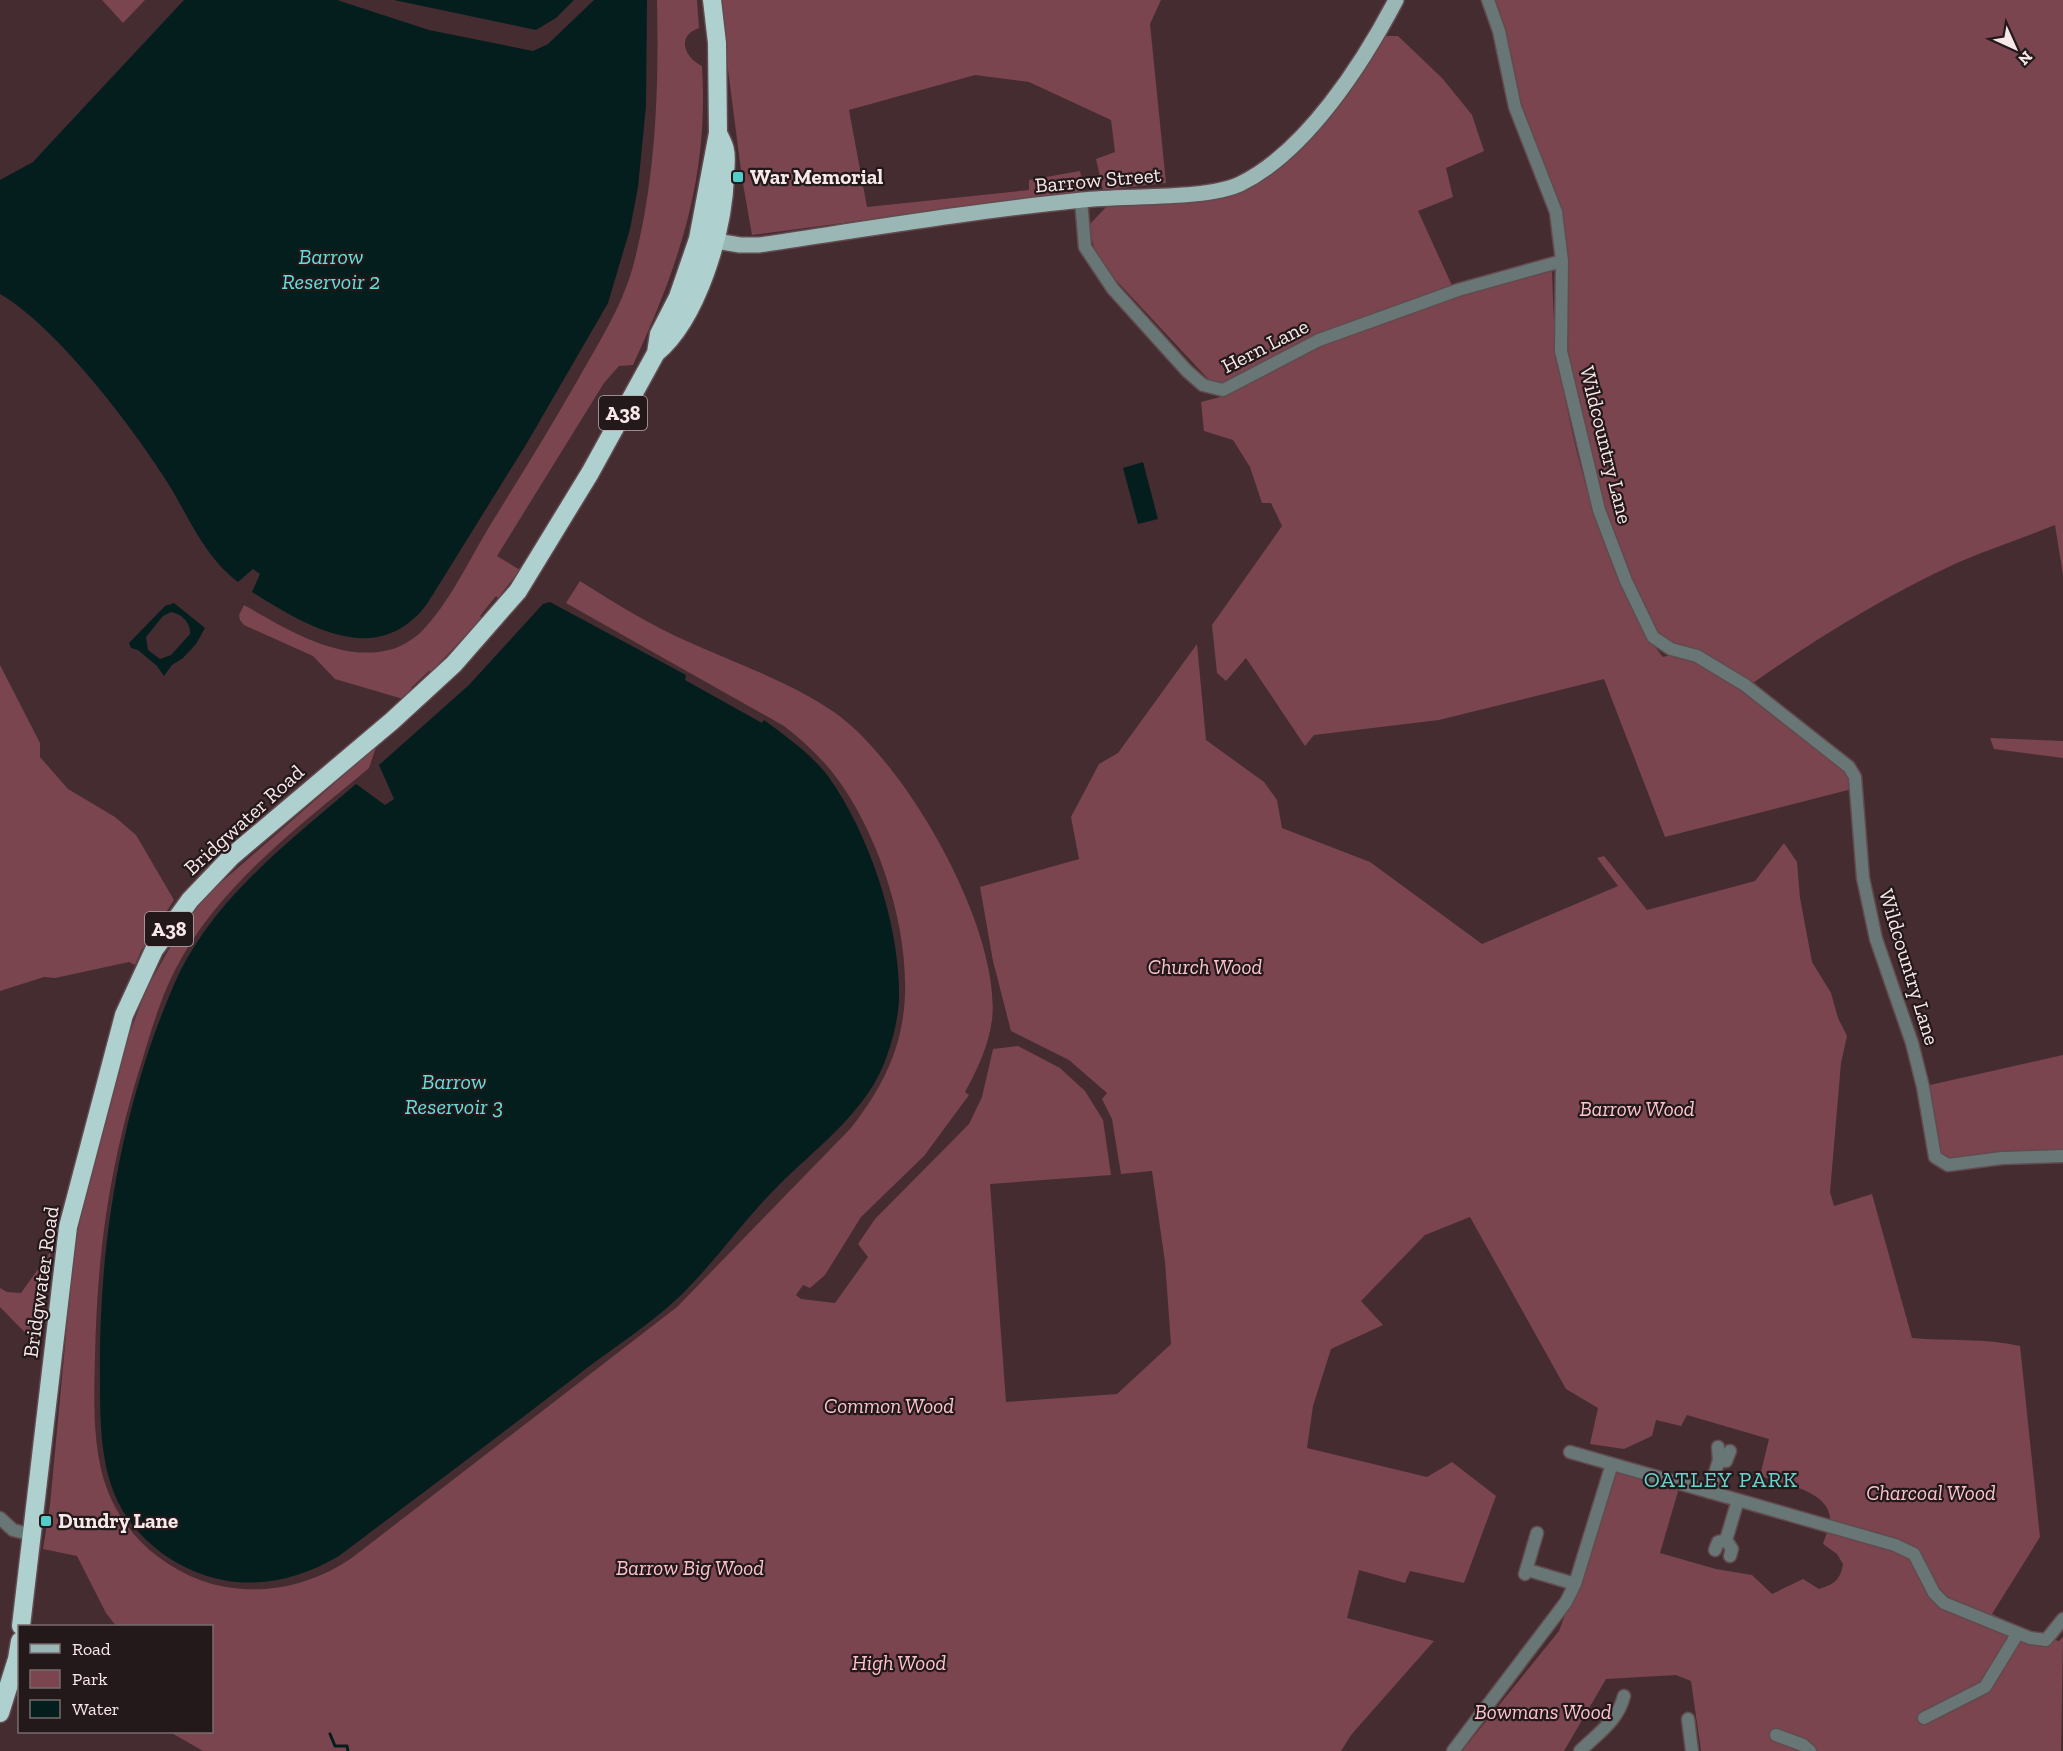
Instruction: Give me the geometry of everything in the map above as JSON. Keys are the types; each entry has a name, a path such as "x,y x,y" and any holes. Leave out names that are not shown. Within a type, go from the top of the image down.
{"highway":[{"name":"Bridgwater Road","path":"21,1625 68,1227 124,1015 154,950 190,900 232,856 392,721 454,664 518,591 590,472 656,353 659,334 686,274 703,222 713,151 718,133 717,43 712,0"},
{"name":"Bridgwater Road","path":"656,353 669,342 690,303 716,241 724,194 726,151 718,133"},
{"path":"686,274 686,258 697,219 707,164 713,151"},
{"path":"703,222 716,241"},
{"path":"686,274 702,246 708,241 716,241"},
{"path":"0,1713 18,1653"}],"main road":[{"name":"Barrow Street","path":"716,241 759,245 1081,200 1202,193 1226,189 1252,177 1295,141 1332,101 1367,53 1396,0"}],"street":[{"name":"Wildcountry Lane","path":"1488,0 1500,30 1515,107 1556,212 1562,261 1561,351 1599,510 1626,581 1653,637 1671,649 1697,656 1745,685 1849,767 1855,777 1863,878 1876,939 1915,1054 1935,1157 1948,1165 2002,1158 2063,1156"},
{"name":"Hern Lane","path":"1081,200 1085,247 1113,289 1187,371 1203,385 1223,390 1319,340 1458,291 1562,261"},
{"path":"1570,1452 1895,1545 1914,1554 1934,1593 1944,1603 2018,1633 2039,1640 2051,1635 2063,1619"},
{"path":"1709,1492 1722,1453"},
{"path":"1454,1751 1553,1622 1575,1584 1612,1464"},
{"path":"1726,1540 1738,1500"},
{"path":"0,1518 13,1530 33,1535"},
{"path":"1537,1533 1527,1572 1575,1584"},
{"path":"1715,1550 1718,1542 1726,1540"},
{"path":"1726,1540 1732,1549 1730,1556"},
{"path":"1924,1718 1985,1687 2018,1633"},
{"path":"1580,1751 1605,1730 1621,1708 1624,1696"},
{"path":"1688,1719 1692,1751"},
{"path":"1776,1735 1803,1744 1810,1751"}],"green space":[{"path":"102,0 145,0 123,23"},
{"path":"657,0 697,0 699,28 687,36 685,47 691,57 702,66 701,146 687,220 677,256 633,365 619,366 604,383 497,556 520,570 480,616 482,618 431,672 429,671 411,688 413,690 403,699 335,679 313,656 244,625 239,615 244,605 315,642 354,652 373,652 393,649 414,638 430,622 449,596 580,376 622,298 632,270 651,170 656,102"},
{"path":"719,0 1161,0 1150,24 1166,183 1103,190 1096,159 1115,152 1111,120 1029,82 975,75 849,110 867,207 1029,190 1029,180 1080,171 1084,191 752,235 742,178"},
{"path":"1491,0 2063,0 2063,575 2055,525 1957,563 1904,589 1827,634 1753,683 1715,660 1673,645 1659,636 1628,579 1603,508 1588,450 1565,334 1566,233 1561,207 1528,132"},
{"path":"1381,36 1398,36 1442,78 1472,115 1484,151 1446,168 1453,197 1418,211 1454,290 1226,383 1210,381 1112,276 1096,252 1090,224 1107,206 1118,203 1238,191 1333,110 1364,70"},
{"path":"1536,271 1552,271 1554,322 1561,376 1579,461 1607,549 1642,627 1663,657 1683,655 1706,665 1768,707 1844,770 1852,789 1665,837 1604,679 1439,720 1314,735 1305,746 1246,658 1226,681 1217,673 1212,625 1282,526 1271,503 1262,503 1250,467 1233,440 1204,431 1201,402 1228,395 1317,344"},
{"path":"580,581 662,629 764,674 834,712 862,736 890,769 918,808 944,851 965,896 982,941 991,983 992,1020 982,1057 965,1092 969,1095 924,1156 861,1217 825,1275 810,1288 803,1285 796,1295 801,1299 835,1303 868,1257 858,1244 875,1219 969,1124 982,1097 993,1049 1018,1046 1060,1068 1085,1091 1103,1120 1111,1175 990,1184 1006,1402 1117,1394 1171,1344 1165,1262 1152,1171 1121,1174 1112,1119 1102,1099 1107,1093 1069,1060 1011,1031 993,961 980,887 1079,859 1071,817 1099,764 1118,753 1197,644 1206,740 1264,782 1277,800 1282,828 1370,862 1482,944 1618,886 1597,858 1604,856 1647,910 1755,881 1784,843 1797,862 1800,898 1812,962 1831,993 1838,1018 1847,1036 1841,1063 1830,1192 1834,1206 1872,1194 1912,1338 2007,1343 2020,1346 2040,1537 1992,1614 2035,1634 2059,1641 2063,1637 2061,1751 1701,1751 1691,1681 1676,1675 1606,1679 1564,1751 1462,1751 1559,1631 1595,1534 1612,1477 1618,1472 1626,1471 1679,1488 1660,1553 1716,1569 1752,1575 1772,1594 1803,1579 1819,1589 1829,1585 1838,1578 1843,1564 1837,1554 1823,1544 1830,1517 1821,1500 1802,1489 1760,1476 1769,1439 1687,1415 1681,1426 1656,1420 1652,1436 1624,1449 1590,1444 1598,1408 1566,1389 1470,1217 1425,1235 1361,1301 1383,1325 1331,1349 1313,1406 1307,1448 1427,1477 1452,1462 1496,1496 1464,1583 1410,1571 1405,1583 1359,1570 1347,1618 1434,1641 1351,1735 1341,1751 203,1751 172,1733 213,1733 213,1625 115,1625 106,1613 77,1556 43,1549 50,1505 73,1260 92,1162 125,1045 146,990 179,931 209,893 376,747 369,768 261,861 213,912 192,941 174,972 156,1016 121,1135 107,1208 96,1318 94,1390 96,1441 102,1473 122,1519 144,1545 170,1565 200,1580 220,1586 240,1589 280,1587 299,1583 336,1568 677,1307 851,1128 869,1104 895,1052 902,1023 905,993 904,961 892,894 868,830 836,777 812,750 784,726 566,603"},
{"path":"0,665 40,743 40,757 68,789 115,817 136,835 174,900 141,951 135,965 129,962 55,978 44,977 0,991"},
{"path":"1990,738 2063,741 2063,758 1994,749"},
{"path":"2063,1055 2063,1152 2014,1152 1958,1160 1949,1160 1944,1157 1934,1134 1930,1085"},
{"path":"51,1251 40,1348 0,1307 0,1288 7,1292 21,1293"}],"water":[{"name":"Barrow Reservoir 2","path":"184,0 337,0 429,30 533,51 548,44 594,0 647,0 646,106 638,187 630,229 608,303 527,443 427,604 407,624 386,635 364,638 341,636 318,628 252,592 260,574 253,569 238,582 225,571 204,545 162,474 110,402 43,328 21,308 0,294 0,180 33,162"},
{"path":"394,0 574,0 556,18 536,30"},
{"path":"1143,462 1158,519 1138,524 1123,468"},
{"name":"Barrow Reservoir 3","path":"550,602 686,675 685,680 762,723 764,720 806,753 828,776 857,826 869,854 880,883 895,943 899,1000 896,1025 886,1059 874,1083 851,1115 766,1199 703,1271 665,1310 339,1556 305,1572 269,1581 233,1582 196,1572 158,1550 128,1519 109,1479 102,1436 100,1329 109,1229 116,1179 127,1129 139,1080 155,1033 173,987 189,956 229,900 252,875 356,784 385,805 394,799 379,765 469,685 543,604"},
{"path":"174,603 205,628 196,644 183,658 172,665 164,676 157,666 138,650 131,648 129,643 165,606","holes":["171,612 187,623 190,634 171,655 160,659 148,650 146,637 163,616"]}],"waterway":[{"path":"330,1734 335,1746 347,1746 348,1751"}],"place":[{"name":"War Memorial","path":"738,177"},
{"name":"Dundry Lane","path":"46,1521"}],"district":[{"name":"OATLEY PARK","path":"1721,1479"}],"park label":[{"name":"Church Wood","path":"1205,967"},
{"name":"Barrow Wood","path":"1637,1109"},
{"name":"Common Wood","path":"889,1406"},
{"name":"Charcoal Wood","path":"1931,1493"},
{"name":"Barrow Big Wood","path":"690,1568"},
{"name":"High Wood","path":"899,1663"},
{"name":"Bowmans Wood","path":"1543,1712"}]}
